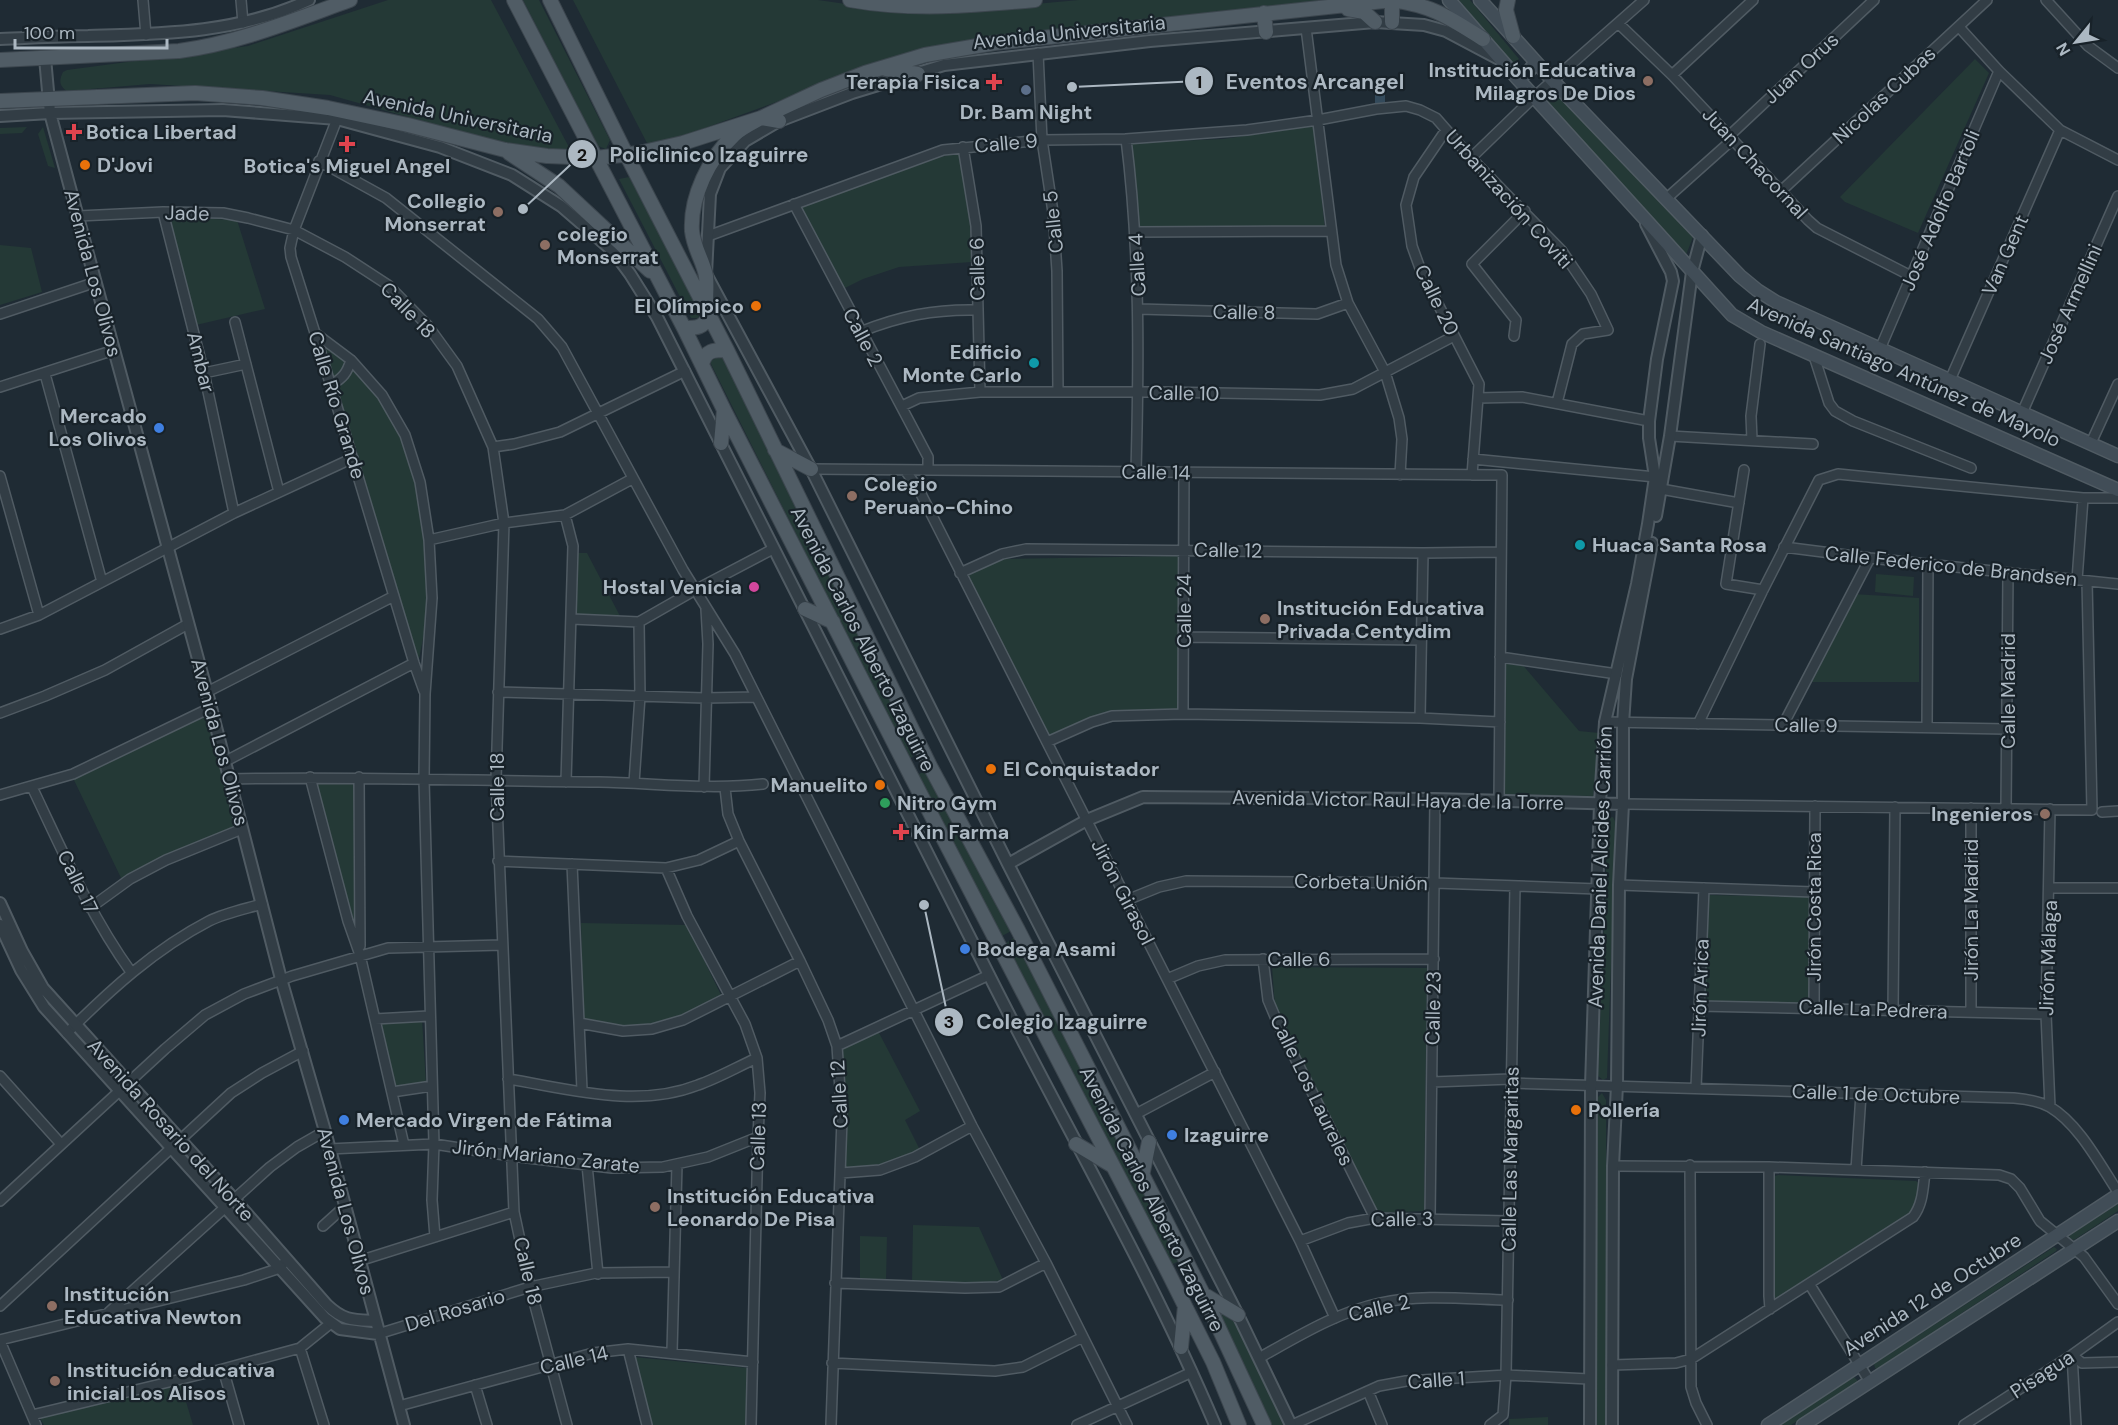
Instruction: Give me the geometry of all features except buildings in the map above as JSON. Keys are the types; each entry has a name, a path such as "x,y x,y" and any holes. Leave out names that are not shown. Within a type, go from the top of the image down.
{"main road":[{"path":"0,60 179,51 209,47 240,39 313,4 350,0"},
{"name":"Avenida Carlos Alberto Izaguirre","path":"514,0 660,280 911,776 1168,1272 1213,1362 1237,1421"},
{"name":"Avenida Carlos Alberto Izaguirre","path":"550,0 727,350 930,766 1018,930 1203,1294 1264,1425"},
{"name":"Avenida Universitaria","path":"850,0 931,7 1035,0"},
{"path":"1392,22 1393,0"},
{"name":"Avenida Universitaria","path":"0,101 195,93 228,95 328,108 440,141 547,156 596,158 639,153 683,143 761,117 821,90 881,68 925,55 995,43 1393,0 1415,3 1438,11 1483,39"},
{"name":"Avenida Santiago Antúnez de Mayolo","path":"1449,0 1732,315 1761,332 2118,490"},
{"name":"Avenida Santiago Antúnez de Mayolo","path":"1480,0 1553,81 1740,276 1757,290 1776,302 2118,456"},
{"path":"1513,36 1507,5 1517,0"},
{"path":"1328,6 1364,12 1375,22"},
{"path":"1264,13 1266,32"},
{"path":"1517,78 1528,72 1536,62"},
{"path":"881,68 918,74"},
{"path":"684,328 700,327 705,324 708,312 706,274 695,251 692,231 693,211 700,187 716,156 735,134 761,117 779,121"},
{"path":"505,150 559,186 660,280"},
{"path":"585,226 604,229"},
{"path":"678,254 706,274"},
{"path":"702,364 704,356 709,352 727,350"},
{"path":"721,443 724,410"},
{"path":"775,450 811,469"},
{"path":"806,609 833,622"},
{"path":"911,776 911,770 915,764 923,763 930,766"},
{"path":"1142,1176 1149,1142"},
{"path":"1076,1144 1113,1166"},
{"name":"Avenida 12 de Octubre","path":"1768,1425 2118,1194"},
{"name":"Avenida 12 de Octubre","path":"1803,1425 2118,1221"},
{"path":"1168,1272 1177,1274 1188,1266"},
{"path":"1203,1294 1238,1315"},
{"path":"1181,1347 1185,1306"},
{"path":"1237,1421 1238,1411 1244,1406 1256,1407"}],"street":[{"path":"143,0 146,35"},
{"path":"242,0 243,22"},
{"path":"1471,158 1534,97 1644,0"},
{"path":"1672,75 1754,0"},
{"name":"Juan Orus","path":"1667,198 1874,0"},
{"name":"Nicolas Cubas","path":"1780,191 1987,0"},
{"path":"2046,0 2088,46 2118,68"},
{"path":"0,39 146,35 195,31 243,22 313,4"},
{"name":"Avenida Universitaria","path":"709,231 710,194 720,168 745,141 779,121 852,93 944,65 1038,53 1375,22 1424,25 1446,31 1500,59"},
{"name":"Juan Chacornal","path":"1619,24 1672,75 1817,228 1911,276"},
{"path":"1959,27 1999,71 2060,130 2118,160"},
{"path":"1306,28 1336,265 1348,303 1385,372 1399,418 1402,439 1400,475"},
{"name":"Calle 5","path":"1038,53 1042,140 1053,212 1057,271 1058,392"},
{"name":"Avenida Los Olivos","path":"45,58 50,113 207,692 281,980 330,1149 404,1425"},
{"name":"José Adolfo Bartoli","path":"1880,349 1999,71"},
{"name":"Urbanización Coviti","path":"1318,120 1406,106 1436,118 1471,158 1562,251 1591,294 1608,330 1583,334 1572,344 1557,403"},
{"name":"Avenida Universitaria","path":"0,116 223,110 337,119 440,141 534,187 585,226"},
{"name":"Calle Río Grande","path":"337,119 294,230 290,248 291,257 425,694"},
{"name":"Calle 9","path":"709,231 794,204 943,150 1042,140 1126,139 1247,130 1318,120"},
{"name":"Calle 20","path":"1446,130 1414,177 1406,205 1412,246 1421,271 1479,384 1472,475"},
{"name":"Van Gent","path":"1950,380 2060,130"},
{"name":"Calle 4","path":"1126,139 1136,232 1139,309 1138,392"},
{"name":"Calle 6","path":"963,147 976,226 980,392"},
{"path":"319,161 386,198 538,320 562,347 695,590 735,654 972,1126 1046,1263 1126,1425"},
{"name":"José Armellini","path":"2022,413 2118,196"},
{"name":"Calle 2","path":"794,204 860,332 902,406 928,458 928,470"},
{"name":"Jade","path":"78,216 163,212 223,213 294,230"},
{"name":"Ambar","path":"163,212 204,373 234,513"},
{"path":"1514,336 1516,320 1472,264 1525,212"},
{"name":"Avenida Daniel Alcides Carrión","path":"1590,1425 1591,1086 1600,803 1605,722 1637,584 1655,477 1649,438 1649,421 1657,359 1673,281 1671,272 1642,216"},
{"name":"Avenida Carlos Alberto Izaguirre","path":"585,226 613,251 657,317 989,975 1149,1280 1215,1425"},
{"name":"Calle 18","path":"294,230 345,257 388,285 428,326 457,366 493,447 504,523 496,780 514,1212 530,1287 567,1425"},
{"path":"706,274 709,231"},
{"path":"1136,232 1331,231"},
{"name":"Avenida Daniel Alcides Carrión","path":"1612,1425 1613,1166 1617,1085 1619,885 1626,679 1670,436 1692,272 1702,236"},
{"name":"Avenida Carlos Alberto Izaguirre","path":"706,274 811,469 1292,1425"},
{"path":"0,314 96,282"},
{"name":"Calle 8","path":"1139,309 1317,314 1348,303"},
{"path":"860,332 890,320 918,314 946,309 977,310"},
{"path":"235,322 279,492"},
{"path":"315,333 351,360 382,395 405,435 420,482 429,540 432,598 425,694 424,780 434,1144 432,1200 435,1237"},
{"name":"Calle 10","path":"902,406 919,398 980,392 1320,395 1353,389 1454,336"},
{"path":"1752,440 1751,416 1760,344"},
{"path":"0,387 114,351"},
{"path":"1814,356 1828,403 1835,411 1854,422 1971,468"},
{"path":"331,385 348,372 351,360"},
{"path":"204,373 246,364"},
{"path":"493,447 560,432 685,371"},
{"path":"45,374 102,582"},
{"path":"2091,443 2118,384"},
{"path":"1136,472 1138,392"},
{"path":"1478,398 1522,397 1649,421"},
{"path":"1670,436 1813,444"},
{"path":"0,628 39,615 234,513 353,458"},
{"path":"1473,459 1655,477"},
{"name":"Calle 14","path":"811,469 1502,476 1501,552"},
{"name":"Jirón Girasol","path":"906,470 919,490 1088,820 1300,1241 1335,1318"},
{"path":"1744,470 1726,584 1763,590"},
{"name":"Calle 24","path":"1183,714 1184,472"},
{"path":"1698,723 1819,480 1838,474 2083,498 2118,498"},
{"path":"0,476 39,615"},
{"path":"429,540 504,523 565,515 632,478"},
{"path":"1661,489 1739,503"},
{"path":"2083,498 2082,581 2097,811"},
{"path":"565,515 573,546 566,782"},
{"name":"Calle Federico de Brandsen","path":"1784,547 2118,584"},
{"path":"572,619 639,622 773,549"},
{"name":"Calle 12","path":"960,573 1002,554 1026,549 1501,552"},
{"path":"1499,801 1501,552"},
{"path":"1420,718 1423,553"},
{"path":"1783,725 1870,558"},
{"path":"1927,727 1928,564"},
{"name":"Calle Madrid","path":"2006,809 2008,573"},
{"path":"207,692 394,596"},
{"path":"704,787 708,644 706,607"},
{"path":"634,783 640,696 639,622"},
{"path":"0,713 105,670 188,624"},
{"path":"1184,637 1420,640"},
{"path":"1500,657 1617,674"},
{"path":"224,762 414,663"},
{"path":"498,692 705,698 756,697"},
{"path":"0,795 33,787 82,770 210,708"},
{"path":"1047,742 1092,722 1112,716 1183,714 1420,718 1500,722"},
{"name":"Calle 9","path":"1605,722 2007,729"},
{"path":"310,777 348,921 360,955 404,1145"},
{"path":"359,777 360,955"},
{"path":"229,779 359,777 634,783 725,788 763,784"},
{"name":"Calle 17","path":"33,787 90,908 111,945 131,972"},
{"name":"Calle 12","path":"725,788 728,814 739,841 800,961 828,1020 837,1046 842,1119 831,1425"},
{"name":"Avenida Victor Raul Haya de la Torre","path":"1008,864 1088,820 1143,797 1435,799 2118,811"},
{"name":"Calle 23","path":"1430,1218 1435,799"},
{"name":"Jirón Costa Rica","path":"1814,1008 1815,806"},
{"path":"1893,1010 1895,807"},
{"name":"Jirón La Madrid","path":"1971,808 1971,1012"},
{"name":"Jirón Málaga","path":"2050,809 2046,1014 2050,1107"},
{"path":"90,908 148,869 242,829"},
{"path":"498,861 666,868 699,860 739,841"},
{"path":"572,864 582,1090"},
{"name":"Calle 13","path":"666,868 687,916 745,1024 757,1058 760,1093 752,1425"},
{"name":"Corbeta Unión","path":"1127,900 1159,887 1186,881 1435,883 1598,889"},
{"path":"1619,885 1814,892"},
{"name":"Calle Las Margaritas","path":"1490,1425 1503,1415 1506,1375 1515,886"},
{"name":"Jirón Arica","path":"1696,1088 1704,888"},
{"path":"2050,888 2118,888"},
{"name":"Avenida Rosario del Norte","path":"0,903 22,951 43,988 71,1029"},
{"path":"71,1029 131,972 168,945 211,920 262,904"},
{"name":"Avenida Rosario del Norte","path":"0,925 32,990 45,1007 71,1029 229,1202 287,1259 338,1316 375,1321"},
{"path":"0,1201 205,1015 244,994 281,980 388,948 502,945"},
{"name":"Calle Los Laureles","path":"1263,959 1268,1000 1278,1026 1375,1218"},
{"name":"Calle 6","path":"1167,980 1198,966 1225,960 1434,959"},
{"path":"579,1023 623,1031 652,1029 683,1020 800,961"},
{"path":"837,1046 989,975"},
{"name":"Calle La Pedrera","path":"1699,1006 2046,1014"},
{"path":"375,1019 429,1016"},
{"path":"0,1306 231,1093 262,1073 303,1052"},
{"path":"508,1079 631,1098 660,1095 697,1086 757,1058"},
{"path":"1136,1114 1215,1072"},
{"path":"0,1076 61,1144"},
{"name":"Calle 1 de Octubre","path":"1432,1082 1511,1081 1591,1086 1617,1085 2032,1100 2050,1107 2067,1119 2118,1194"},
{"path":"0,1093 9,1085"},
{"path":"392,1092 432,1086"},
{"path":"1856,1170 1861,1094"},
{"path":"840,1173 880,1170 915,1157 972,1126"},
{"path":"108,1313 229,1202 288,1153 325,1131"},
{"name":"Jirón Mariano Zarate","path":"330,1149 434,1144 612,1168 663,1167 708,1157 758,1137"},
{"path":"672,1352 676,1164"},
{"path":"587,1165 598,1274"},
{"path":"1690,1165 1691,1387 1707,1425"},
{"path":"1613,1166 1690,1165 2000,1175 2011,1179 2020,1188 2040,1221 2090,1263 2118,1304"},
{"path":"1769,1167 1768,1296 1770,1309"},
{"path":"1612,1365 1676,1363 1691,1359 1913,1217 1918,1211 1923,1195 1925,1172"},
{"name":"Avenida Rosario del Norte","path":"229,1202 280,1269 331,1323 340,1329 378,1334"},
{"path":"323,1226 344,1207"},
{"path":"359,1261 514,1212"},
{"name":"Calle 3","path":"1300,1241 1348,1223 1375,1218 1508,1221"},
{"path":"36,1425 0,1340 244,1280 280,1269 287,1259"},
{"path":"835,1283 965,1288 999,1287 1046,1263"},
{"name":"Del Rosario","path":"378,1334 530,1287 598,1274 674,1272"},
{"path":"1810,1285 1870,1382"},
{"name":"Calle 2","path":"1259,1358 1335,1318 1378,1303 1410,1299 1508,1300"},
{"path":"32,1415 300,1348 331,1323"},
{"name":"Pisagua","path":"1964,1425 2116,1326"},
{"path":"832,1363 994,1371 1023,1367 1083,1337"},
{"path":"300,1348 324,1425"},
{"path":"628,1349 647,1425"},
{"name":"Calle 14","path":"399,1406 593,1353 628,1349 753,1362"},
{"path":"2072,1355 2082,1363 2118,1362"},
{"path":"2072,1355 2076,1425"},
{"path":"223,1369 239,1425"},
{"path":"1077,1425 1192,1372"},
{"name":"Calle 1","path":"1292,1425 1379,1386 1406,1381 1506,1375 1589,1379"},
{"path":"476,1385 487,1425"},
{"path":"1368,1391 1382,1425"}],"green space":[{"path":"388,0 491,0 571,151 514,147 330,95 150,84 67,91 60,83 63,72 67,70 248,46"},
{"path":"523,0 539,0 610,140 606,149 598,146"},
{"path":"573,0 818,0 888,10 992,8 1079,0 1344,0 1145,20 853,74 683,136 648,145"},
{"path":"1459,0 1470,0 1519,59 1512,64"},
{"path":"1975,59 1989,73 1918,233 1845,202 1840,197"},
{"path":"1553,88 1693,237 1686,255 1541,98"},
{"path":"1314,126 1325,230 1139,228 1129,143 1223,139"},
{"path":"27,127 22,133 0,134 0,128"},
{"path":"43,127 55,168 48,166 38,134"},
{"path":"960,152 970,224 972,262 899,267 863,279 843,289 800,207"},
{"path":"629,177 701,312 698,318 691,318 619,179"},
{"path":"168,217 237,220 265,309 196,325"},
{"path":"0,245 31,248 42,292 0,305"},
{"path":"322,343 352,368 379,397 392,417 410,466 422,519 428,596 418,664"},
{"path":"719,356 722,357 920,754 915,754 909,760 711,364 711,361"},
{"path":"578,553 587,553 620,616 575,615"},
{"path":"1178,556 1181,711 1104,712 1053,738 1046,734 967,576 1001,559"},
{"path":"1876,574 1914,577 1913,596 1875,592"},
{"path":"1853,594 1919,598 1919,682 1812,682"},
{"path":"1505,657 1516,657 1579,731 1599,733 1593,796 1503,794"},
{"path":"198,716 207,718 236,824 234,828 176,851 122,880 73,778 112,761"},
{"path":"925,771 1013,930 1002,936 918,778 919,774"},
{"path":"313,780 356,781 357,920 349,918"},
{"path":"1613,817 1616,823 1607,1078 1603,1080 1598,1076 1608,818"},
{"path":"1708,895 1810,897 1810,1005 1705,1003"},
{"path":"581,923 687,925 721,995 684,1014 654,1025 628,1026 583,1021"},
{"path":"1015,937 1179,1261 1171,1265 1006,943"},
{"path":"1272,967 1427,968 1424,1211 1378,1213 1275,1007"},
{"path":"422,1019 426,1084 395,1088 379,1022"},
{"path":"878,1031 920,1111 905,1120 920,1150 888,1163 844,1169 845,1100 841,1048"},
{"path":"1602,1093 1606,1100 1607,1425 1595,1425 1598,1097"},
{"path":"1778,1175 1916,1181 1920,1184 1919,1200 1906,1218 1779,1301 1773,1295 1772,1177"},
{"path":"2118,1204 2118,1211 2074,1240 2069,1238 2070,1235"},
{"path":"913,1225 979,1227 1003,1280 984,1283 912,1281"},
{"path":"860,1236 887,1237 886,1280 860,1280"},
{"path":"2054,1247 2056,1251 1877,1369 1875,1368 1874,1364"},
{"path":"1217,1310 1236,1323 1286,1425 1269,1425"},
{"path":"633,1357 748,1368 746,1425 650,1425"},
{"path":"1854,1377 1857,1383 1791,1425 1780,1425"},
{"path":"181,1385 193,1425 44,1425 40,1418"},
{"path":"1548,1417 1548,1425 1509,1425 1509,1419"}],"water":[{"path":"1375,89 1385,89 1385,103 1375,103"}],"place":[{"name":"Institución Educativa Milagros De Dios","path":"1648,81"},
{"name":"Terapia Fisica","path":"994,82"},
{"name":"Eventos Arcangel","path":"1072,87"},
{"name":"Dr. Bam Night","path":"1026,90"},
{"name":"Botica Libertad","path":"74,132"},
{"name":"Botica's Miguel Angel","path":"347,144"},
{"name":"D'Jovi","path":"85,165"},
{"name":"Policlinico Izaguirre","path":"523,209"},
{"name":"Collegio Monserrat","path":"498,212"},
{"name":"colegio Monserrat","path":"545,245"},
{"name":"El Olímpico","path":"756,306"},
{"name":"Edificio Monte Carlo","path":"1034,363"},
{"name":"Mercado Los Olivos","path":"159,428"},
{"name":"Colegio Peruano-Chino","path":"852,496"},
{"name":"Huaca Santa Rosa","path":"1580,545"},
{"name":"Hostal Venicia","path":"754,587"},
{"name":"Institución Educativa Privada Centydim","path":"1265,619"},
{"name":"El Conquistador","path":"991,769"},
{"name":"Manuelito","path":"880,785"},
{"name":"Nitro Gym","path":"885,803"},
{"name":"Ingenieros","path":"2045,814"},
{"name":"Kin Farma","path":"901,832"},
{"name":"Colegio Izaguirre","path":"924,905"},
{"name":"Bodega Asami","path":"965,949"},
{"name":"Pollería","path":"1576,1110"},
{"name":"Mercado Virgen de Fátima","path":"344,1120"},
{"name":"Izaguirre","path":"1172,1135"},
{"name":"Institución Educativa Leonardo De Pisa","path":"655,1207"},
{"name":"Institución Educativa Newton","path":"52,1306"},
{"name":"Institución educativa inicial Los Alisos","path":"55,1381"}]}
